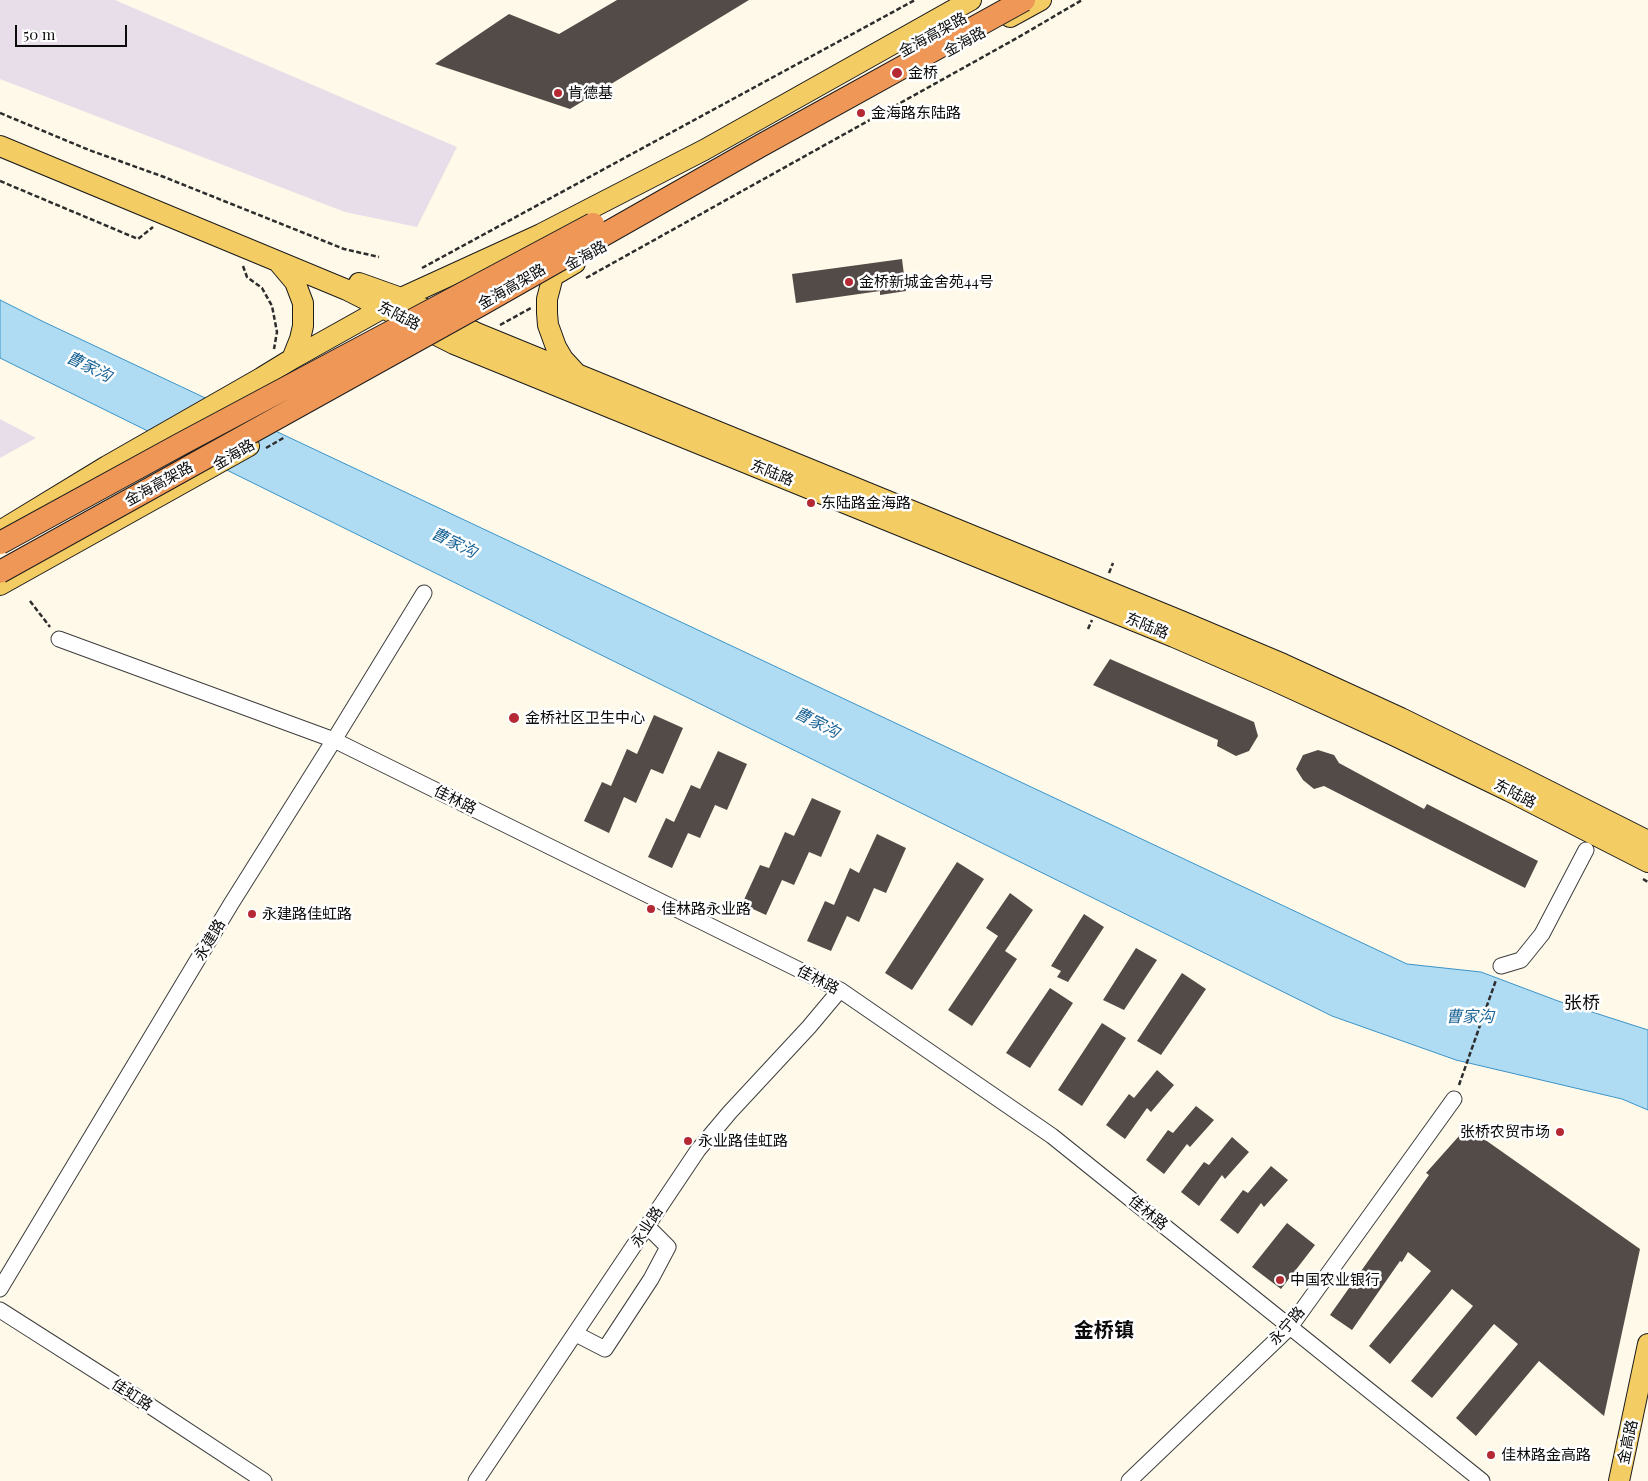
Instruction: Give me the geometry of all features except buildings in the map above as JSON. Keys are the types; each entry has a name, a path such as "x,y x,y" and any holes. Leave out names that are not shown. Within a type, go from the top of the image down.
{"highway":[{"name":"金海高架路","path":"0,543 178,445 567,238 996,0"},
{"name":"金海高架路","path":"0,572 1024,0"},
{"path":"0,537 179,434 567,238"}],"main road":[{"path":"0,531 107,466 401,298 541,234 704,150 971,0"},
{"name":"金海路","path":"0,585 461,326 480,325 581,270 856,102 1042,0"},
{"name":"东陆路","path":"0,131 255,240 371,288 401,298 461,326"},
{"name":"东陆路","path":"0,146 347,290 454,344 1157,630 1275,680 1411,743 1644,869"},
{"path":"276,260 295,282 300,292 304,315 301,334 292,359"},
{"path":"578,375 563,359 551,337 548,325 547,299 553,276 581,270"},
{"name":"东陆路","path":"480,325 578,375 1283,664 1419,727 1648,841"},
{"name":"金高路","path":"1619,1481 1648,1344"}],"street":[{"name":"永建路","path":"0,1289 231,904 424,593"},
{"name":"佳林路","path":"59,639 334,740 840,990 1052,1136 1482,1481"},
{"path":"1500,966 1521,960 1542,934 1586,850"},
{"name":"永业路","path":"476,1481 698,1150 840,990"},
{"name":"永宁路","path":"1129,1481 1290,1326 1454,1099"},
{"path":"576,1334 605,1349 651,1279 668,1247 647,1226"},
{"name":"佳虹路","path":"0,1310 264,1481"}],"path":[{"path":"422,268 915,0"},
{"path":"581,270 1017,38 1082,0"},
{"path":"0,113 88,150 164,177 344,249 379,257"},
{"path":"0,180 138,239 153,227"},
{"path":"240,260 247,277 262,288 272,306 277,332 274,350 301,334"},
{"path":"480,325 501,325 547,299"},
{"path":"30,601 59,639"},
{"path":"1644,869 1648,882"},
{"path":"1454,1099 1500,966"}],"shaded area":[{"path":"0,0 115,0 457,147 417,227 345,212 0,79"},
{"path":"0,419 36,438 0,458"}],"water":[{"name":"曹家沟","path":"0,300 1407,964 1481,972 1558,1001 1648,1030 1648,1110 1622,1099 1456,1060 1332,1016 0,358"}],"place":[{"name":"金桥","path":"897,73"},
{"name":"肯德基","path":"558,93"},
{"name":"金海路东陆路","path":"861,113"},
{"name":"金桥新城金舍苑44号","path":"849,282"},
{"name":"东陆路金海路","path":"811,503"},
{"name":"金桥社区卫生中心","path":"514,718"},
{"name":"佳林路永业路","path":"651,909"},
{"name":"永建路佳虹路","path":"252,914"},
{"name":"张桥农贸市场","path":"1560,1132"},
{"name":"永业路佳虹路","path":"688,1141"},
{"name":"中国农业银行","path":"1280,1280"},
{"name":"佳林路金高路","path":"1491,1455"}],"district":[{"name":"张桥","path":"1582,1003"},
{"name":"金桥镇","path":"1104,1331"}]}
